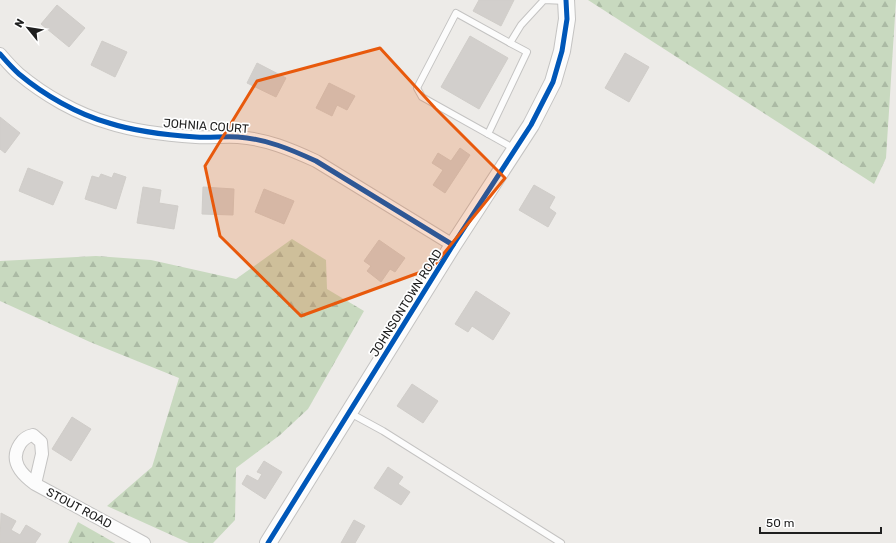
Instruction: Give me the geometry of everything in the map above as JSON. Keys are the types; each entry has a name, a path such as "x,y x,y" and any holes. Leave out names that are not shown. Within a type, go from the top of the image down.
{"street":[{"name":"JOHNSONTOWN ROAD","path":"268,543 453,245 531,125 553,82 562,50 567,19 566,1"},
{"name":"JOHNIA COURT","path":"0,54 18,73 44,92 71,108 108,123 149,132 197,137 238,137 267,141 292,150 316,161 453,245"},
{"name":"STOUT ROAD","path":"35,484 144,543"}],"lane":[{"path":"510,43 521,25 544,0 566,1"},
{"path":"488,134 527,52 456,13 417,88 422,97 488,134 515,149"},
{"path":"349,412 416,451 561,543"}],"highlighted area":[{"path":"380,48 435,108 505,178 432,268 301,316 220,236 205,166 257,81"}],"green space":[{"path":"588,0 896,0 886,158 874,184"},
{"path":"292,239 326,260 327,289 364,311 308,409 280,435 236,468 235,520 213,543 189,543 107,506 152,467 179,378 90,342 0,301 0,261 96,256 151,260 236,279"},
{"path":"78,522 115,543 68,543"}],"building":[{"path":"479,0 514,0 501,26 473,11"},
{"path":"57,5 85,28 69,47 41,24"},
{"path":"470,36 508,58 479,109 441,87"},
{"path":"102,41 127,52 115,77 91,65"},
{"path":"625,53 649,67 629,102 605,88"},
{"path":"257,63 286,78 276,97 247,83"},
{"path":"329,83 355,96 347,110 337,105 332,116 316,108"},
{"path":"0,117 20,133 5,153 0,149"},
{"path":"460,148 470,155 445,193 433,185 443,170 432,163 438,153 451,161"},
{"path":"28,168 63,182 53,205 19,191"},
{"path":"114,173 126,177 116,209 85,199 92,176 99,178 101,174 112,178"},
{"path":"534,185 555,197 549,208 556,213 548,227 519,210"},
{"path":"143,187 161,190 159,203 178,206 174,229 137,223"},
{"path":"203,187 234,189 233,215 202,214"},
{"path":"264,189 294,201 284,224 255,212"},
{"path":"379,240 405,258 395,272 390,269 381,282 367,271 371,266 364,261"},
{"path":"476,291 510,313 493,340 472,326 468,332 455,324"},
{"path":"412,384 438,401 423,423 397,406"},
{"path":"72,417 91,429 71,461 52,449"},
{"path":"264,461 282,472 265,499 242,484 247,475 258,481 262,474 257,472"},
{"path":"388,467 403,477 398,484 410,492 401,505 374,488"},
{"path":"1,513 16,521 11,530 20,535 26,525 41,534 35,543 0,543"},
{"path":"354,520 365,526 355,543 341,543"}],"cycle path":[{"path":"268,543 453,245 531,125 553,82 562,51 567,19 566,0"},
{"path":"0,54 16,72 39,89 61,103 97,119 130,129 163,134 196,137 248,138 268,142 297,152 316,161 453,245"}]}
